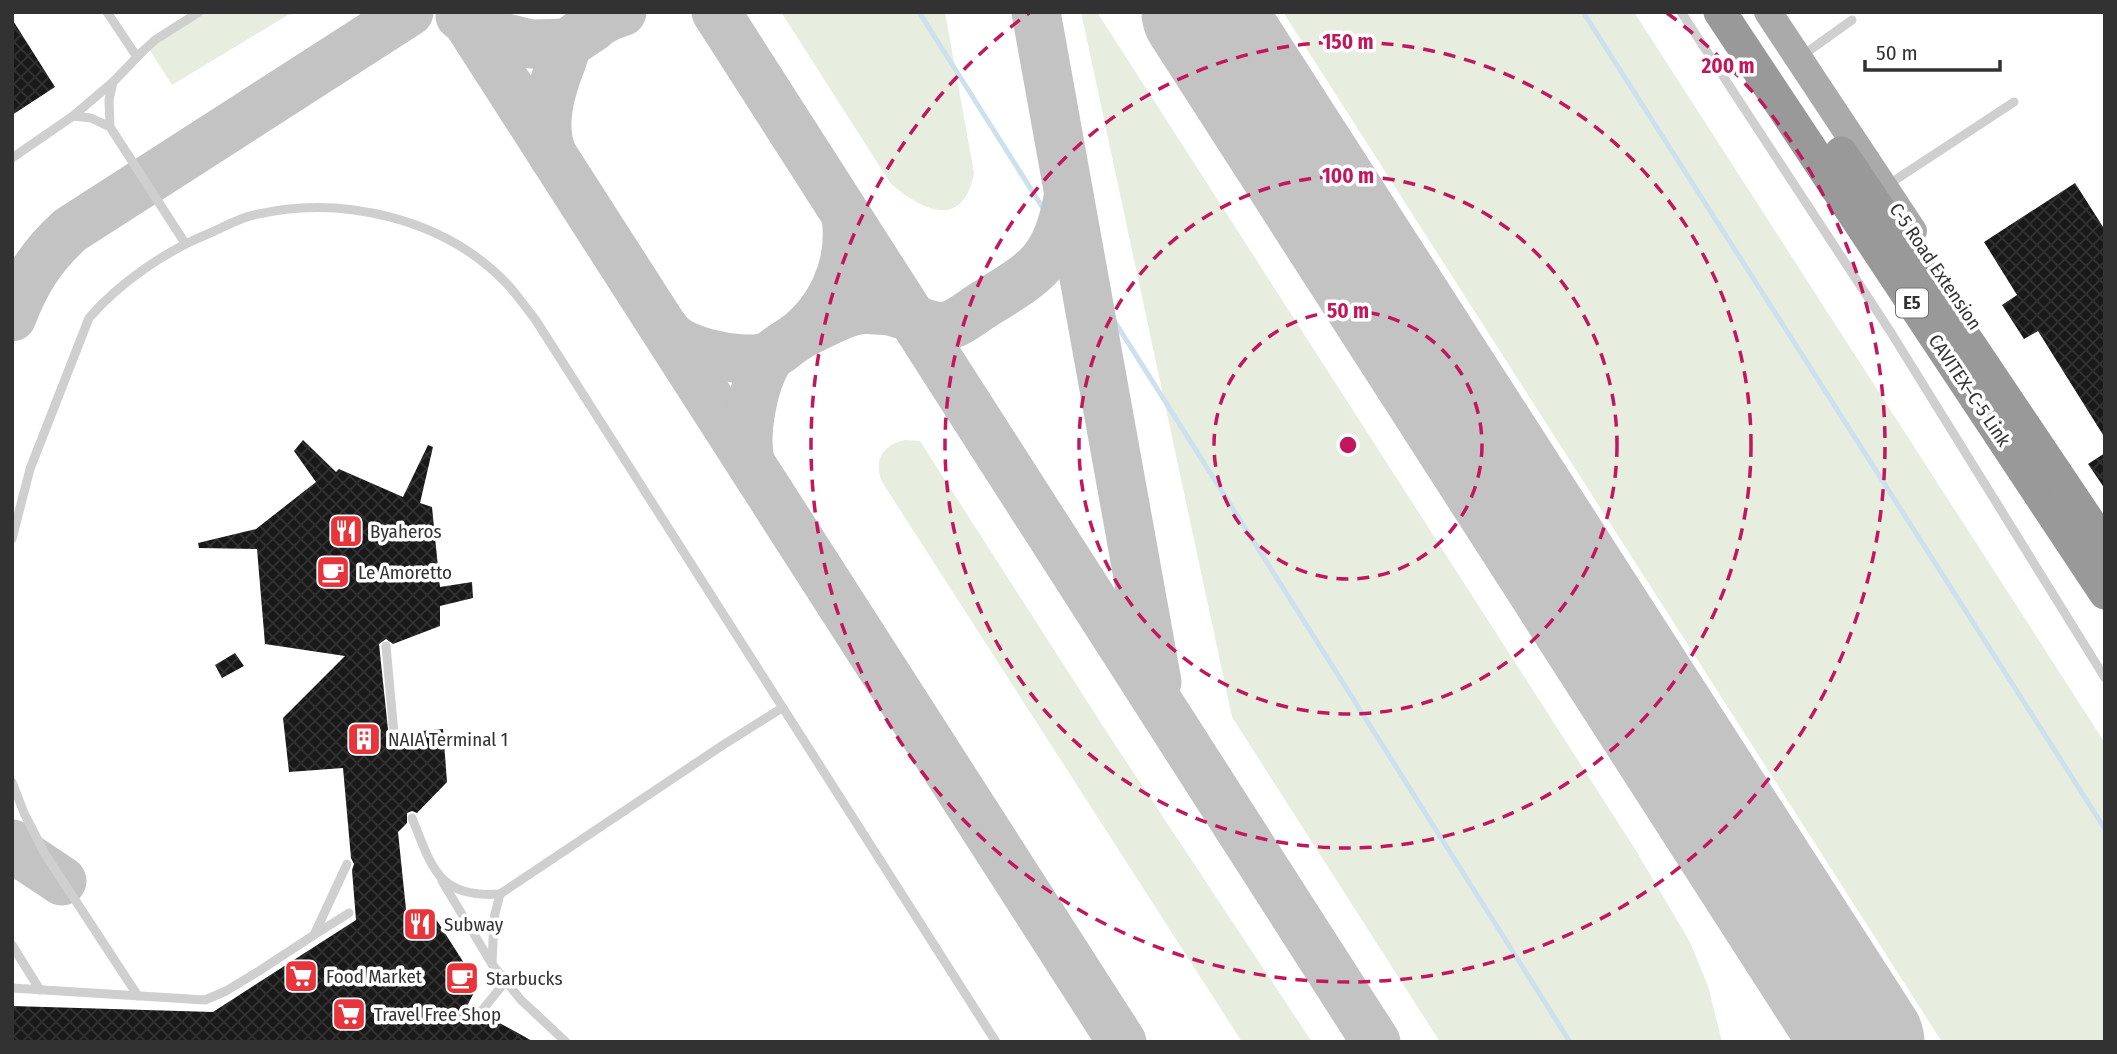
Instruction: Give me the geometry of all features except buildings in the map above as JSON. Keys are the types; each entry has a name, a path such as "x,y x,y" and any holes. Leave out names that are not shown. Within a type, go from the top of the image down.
{"highway":[{"name":"CAVITEX–C-5 Link","path":"1720,12 2105,593"},
{"name":"CAVITEX–C-5 Link","path":"1746,12 2105,546"}],"main road":[{"name":"C-5 Road Extension","path":"1768,12 2105,519"}],"lane":[{"path":"107,12 137,57"},
{"path":"12,158 73,116 113,82 155,40 199,12"},
{"path":"1681,12 1889,331 2105,678"},
{"path":"1798,58 1852,20"},
{"path":"113,82 109,100 110,127 185,243"},
{"path":"1884,187 2014,102"},
{"path":"73,116 91,118 110,127"},
{"path":"12,539 30,469 89,318 99,306 137,275 185,243 252,215 295,208 336,207 370,211 415,226 460,247 484,263 509,286 535,319 996,1042"},
{"path":"386,646 394,734"},
{"path":"441,879 465,893 477,896 500,894 782,708"},
{"path":"12,782 45,854 138,996"},
{"path":"412,818 425,849 472,935 505,982 566,1042"},
{"path":"314,935 347,864"},
{"path":"492,964 494,919 500,894"},
{"path":"12,988 205,1000 226,991 349,913"},
{"path":"12,945 40,989"},
{"path":"480,1013 505,982"}],"shaded area":[{"path":"204,12 293,12 172,85 149,49"},
{"path":"781,12 945,12 974,173 969,191 961,203 951,209 928,207 891,184"},
{"path":"1081,12 1097,12 1635,849 1690,942 1708,986 1722,1042 1440,1042 1232,717"},
{"path":"1283,12 1634,12 2105,743 2105,1042 1942,1042"},
{"path":"920,441 1108,734 1312,1042 1242,1042 882,482 879,467 882,455 897,442"}],"waterway":[{"path":"919,12 1570,1042"},
{"path":"1583,12 2105,829"}],"taxiway":[{"path":"12,317 35,270 70,230 409,12"},
{"path":"461,12 1122,1042"},
{"path":"553,156 547,133 548,108 567,46 587,29 622,12"},
{"path":"716,12 1376,1042"},
{"path":"1036,12 1157,682"},
{"path":"460,16 486,33 531,44 569,43 593,27"},
{"path":"750,461 748,437 754,394 763,368 774,352 818,326 857,310 890,311 940,327 955,323 1017,284 1041,264 1057,237 1068,198"},
{"path":"665,329 685,346 717,355 755,359 776,352 802,333 826,305 835,289 846,254 846,216"},
{"path":"12,844 62,881"},
{"path":"1848,1017 1859,1042"}],"runway":[{"path":"1202,12 1864,1042"}],"place":[{"name":"Byaheros","path":"346,531"},
{"name":"Le Amoretto","path":"333,572"},
{"name":"NAIA Terminal 1","path":"364,739"},
{"name":"Subway","path":"420,924"},
{"name":"Food Market","path":"301,976"},
{"name":"Starbucks","path":"462,978"},
{"name":"Travel Free Shop","path":"349,1014"}]}
